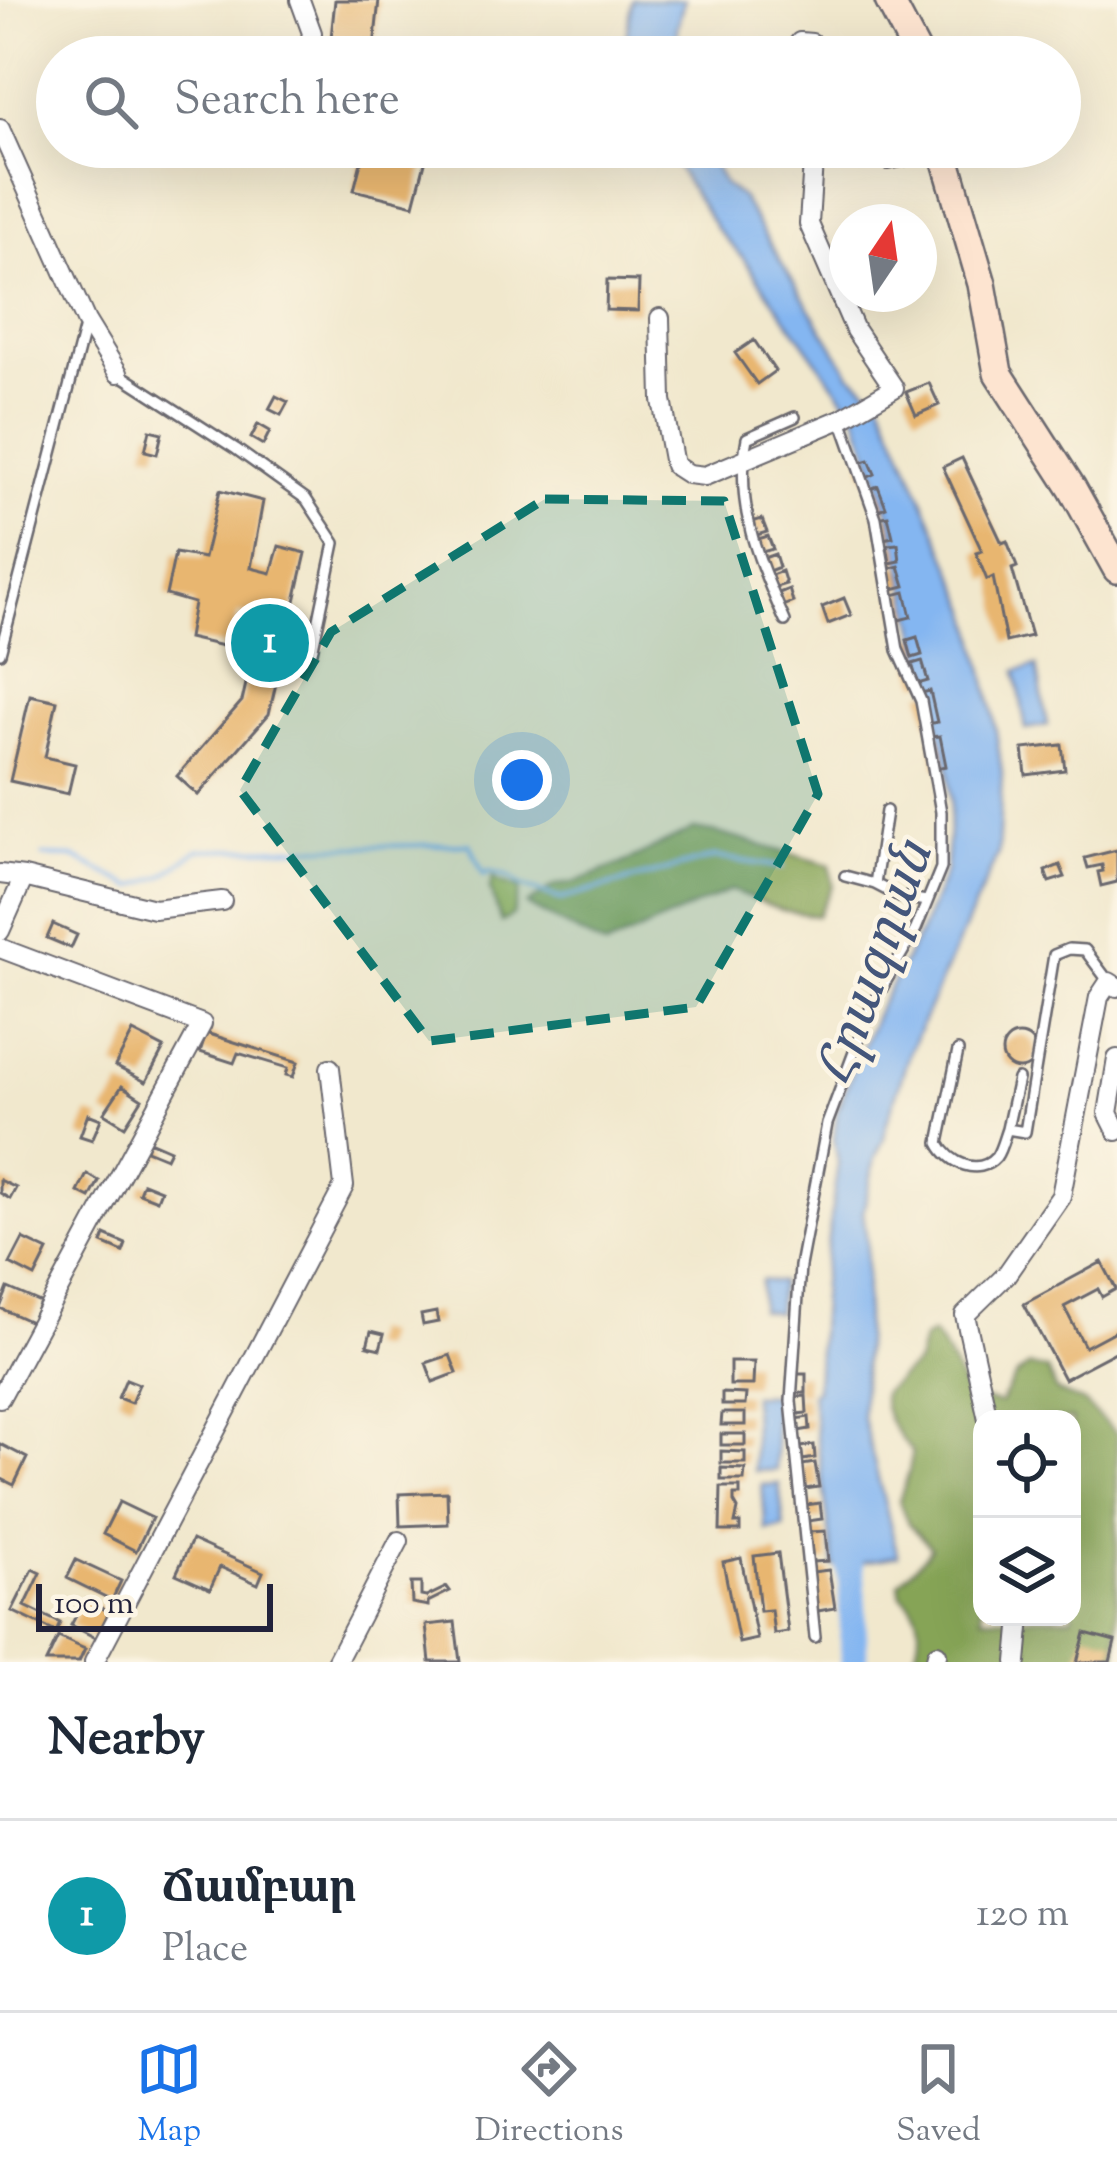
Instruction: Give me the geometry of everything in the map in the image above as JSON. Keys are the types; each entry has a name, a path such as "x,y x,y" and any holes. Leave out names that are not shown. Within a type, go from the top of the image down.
{"main road":[{"path":"889,0 908,36"},
{"path":"948,168 982,284 998,374 1072,488 1117,569"}],"street":[{"path":"300,0 311,36"},
{"path":"0,129 86,320 118,373"},
{"path":"660,318 662,400 674,465 688,474 705,476 848,416 890,392 855,330 809,224 813,168"},
{"path":"0,874 154,909 222,901"},
{"path":"0,931 24,877"},
{"path":"0,948 202,1024 0,1398"},
{"path":"986,1410 965,1316 1006,1274 1061,1196 1099,997 1113,985"},
{"path":"1117,1059 1108,1113 1117,1131"},
{"path":"94,1662 344,1186 330,1068"},
{"path":"336,1662 399,1540"},
{"path":"1017,1662 1020,1626"}],"lane":[{"path":"0,653 86,320"},
{"path":"118,373 306,499 335,543 313,652"},
{"path":"815,1637 791,1401 800,1266 827,1124 872,1007 916,929 940,868 941,812 921,701 898,650 876,518 848,416"},
{"path":"784,621 743,502 743,458 747,438 795,417"},
{"path":"875,884 886,812"},
{"path":"844,876 875,884 900,898 927,901"},
{"path":"1007,1129 1025,1132 1054,955 1085,950 1113,985"},
{"path":"958,1052 939,1143 961,1166 983,1165 997,1156 1018,1078"}],"highlighted area":[{"path":"545,499 724,501 818,794 696,1007 429,1041 240,790 331,632"}],"green space":[{"path":"694,829 830,865 833,885 817,916 781,910 731,890 605,947 527,905 555,885 621,864"},
{"path":"493,877 520,889 513,915 501,922 490,888"},
{"path":"933,1334 969,1398 1000,1403 1016,1376 1029,1366 1047,1370 1056,1391 1084,1403 1117,1434 1117,1662 913,1662 919,1625 899,1583 931,1547 908,1524 899,1501 912,1452 887,1417 883,1392 917,1363 923,1339"}],"water":[{"path":"632,0 684,0 677,36 626,36"},
{"path":"678,168 716,168 724,185 741,197 850,374 880,398 970,610 1002,773 998,854 910,1050 863,1212 867,1244 862,1415 898,1556 834,1567 811,1393 816,1390 822,1283 838,1163 837,1111 877,1011 920,933 946,870 951,799 948,767 891,518 857,416 717,229"},
{"path":"1037,666 1047,725 1026,729 1016,671"},
{"path":"761,1280 780,1282 777,1313 760,1310"},
{"path":"752,1395 774,1395 776,1470 754,1471"},
{"path":"779,1484 784,1528 766,1530 762,1485"}],"building":[{"path":"335,0 379,0 375,36 331,36"},
{"path":"360,168 424,168 414,205 354,190"},
{"path":"607,280 639,281 638,311 606,310"},
{"path":"754,340 775,371 757,384 735,353"},
{"path":"929,383 939,405 916,415 906,392"},
{"path":"276,396 288,402 281,415 269,409"},
{"path":"258,424 270,431 263,445 251,438"},
{"path":"150,430 162,433 157,454 145,451"},
{"path":"962,458 1002,543 1007,541 1031,636 1006,642 993,577 987,580 976,553 982,551 943,467"},
{"path":"869,460 875,474 866,478 860,463"},
{"path":"878,486 886,507 878,510 870,489"},
{"path":"220,490 263,501 251,568 271,573 279,546 306,553 269,714 198,795 177,776 242,701 261,618 238,614 231,648 188,638 194,603 166,595 175,553 204,558"},
{"path":"888,516 893,537 883,539 878,518"},
{"path":"762,519 767,532 757,535 752,522"},
{"path":"768,536 773,549 762,552 758,539"},
{"path":"898,544 900,561 890,563 887,545"},
{"path":"775,554 779,567 769,571 764,558"},
{"path":"899,566 905,586 893,589 887,569"},
{"path":"782,571 786,584 776,587 771,575"},
{"path":"789,589 793,602 783,606 779,593"},
{"path":"905,592 911,617 899,620 893,595"},
{"path":"844,598 851,615 828,624 822,607"},
{"path":"917,637 922,655 912,658 907,640"},
{"path":"922,661 928,681 918,684 912,664"},
{"path":"930,691 937,722 928,724 921,693"},
{"path":"30,695 57,701 45,757 75,764 68,794 10,781"},
{"path":"940,736 946,766 936,768 930,737"},
{"path":"1062,745 1065,770 1026,775 1023,749"},
{"path":"1117,850 1117,882 1101,886 1098,872 1103,871 1102,865 1088,868 1085,858"},
{"path":"1060,865 1065,877 1049,882 1045,871"},
{"path":"53,924 77,935 71,948 47,938"},
{"path":"133,1032 164,1048 146,1082 115,1066"},
{"path":"206,1033 298,1062 293,1077 286,1075 288,1068 238,1053 234,1063 200,1052"},
{"path":"1019,1035 1031,1040 1036,1052 1031,1064 1019,1069 1007,1064 1002,1052 1007,1040"},
{"path":"122,1086 142,1099 125,1126 104,1113"},
{"path":"88,1114 101,1119 92,1140 80,1136"},
{"path":"149,1141 170,1150 166,1158 146,1150"},
{"path":"87,1174 99,1181 90,1198 78,1192"},
{"path":"0,1180 16,1188 10,1199 0,1193"},
{"path":"143,1183 161,1190 157,1200 139,1193"},
{"path":"105,1235 126,1244 123,1252 102,1243"},
{"path":"23,1239 48,1251 35,1277 10,1264"},
{"path":"1102,1262 1116,1289 1102,1297 1098,1289 1064,1307 1085,1347 1117,1330 1117,1351 1064,1379 1024,1304"},
{"path":"8,1288 40,1302 31,1322 0,1308"},
{"path":"436,1312 438,1322 423,1325 421,1315"},
{"path":"371,1331 384,1334 380,1349 367,1346"},
{"path":"450,1355 457,1373 433,1382 426,1363"},
{"path":"730,1362 754,1362 753,1385 730,1385"},
{"path":"795,1374 806,1374 806,1393 795,1393"},
{"path":"126,1379 139,1384 131,1403 118,1398"},
{"path":"722,1393 746,1394 745,1405 722,1405"},
{"path":"806,1396 807,1413 796,1414 794,1397"},
{"path":"722,1413 745,1413 745,1425 721,1425"},
{"path":"809,1417 810,1429 798,1431 796,1419"},
{"path":"721,1434 745,1434 745,1445 721,1445"},
{"path":"0,1444 27,1458 14,1485 0,1478"},
{"path":"814,1445 815,1458 803,1460 801,1447"},
{"path":"721,1451 745,1452 745,1463 721,1463"},
{"path":"815,1463 819,1487 805,1489 802,1465"},
{"path":"721,1468 745,1469 744,1480 721,1480"},
{"path":"721,1487 740,1487 734,1502 740,1531 720,1531"},
{"path":"447,1492 448,1524 400,1526 399,1494"},
{"path":"119,1502 152,1518 136,1551 103,1534"},
{"path":"820,1503 822,1519 808,1521 806,1505"},
{"path":"825,1531 828,1561 813,1562 810,1532"},
{"path":"192,1540 263,1572 258,1584 220,1567 210,1589 176,1574"},
{"path":"778,1553 788,1632 774,1634 771,1610 760,1611 754,1556"},
{"path":"741,1558 757,1639 739,1643 723,1562"},
{"path":"76,1560 121,1581 112,1600 67,1578"},
{"path":"33,1569 41,1573 25,1606 60,1623 56,1632 12,1611"},
{"path":"829,1570 835,1608 818,1611 812,1572"},
{"path":"411,1583 421,1583 421,1596 447,1587 450,1591 428,1606 412,1603"},
{"path":"85,1599 109,1612 96,1638 71,1625"},
{"path":"455,1622 460,1662 430,1662 426,1625"},
{"path":"1085,1633 1115,1641 1110,1662 1077,1662"},
{"path":"58,1637 85,1649 79,1662 46,1662"}],"waterway":[{"path":"43,856 73,857 133,887 163,876 198,850 470,844 484,875 489,871 509,877 521,886 561,899 715,857 782,867"},
{"name":"Հրազդան","path":"845,1529 854,1662"}],"place":[{"name":"Ճամբար","path":"270,643"}]}
